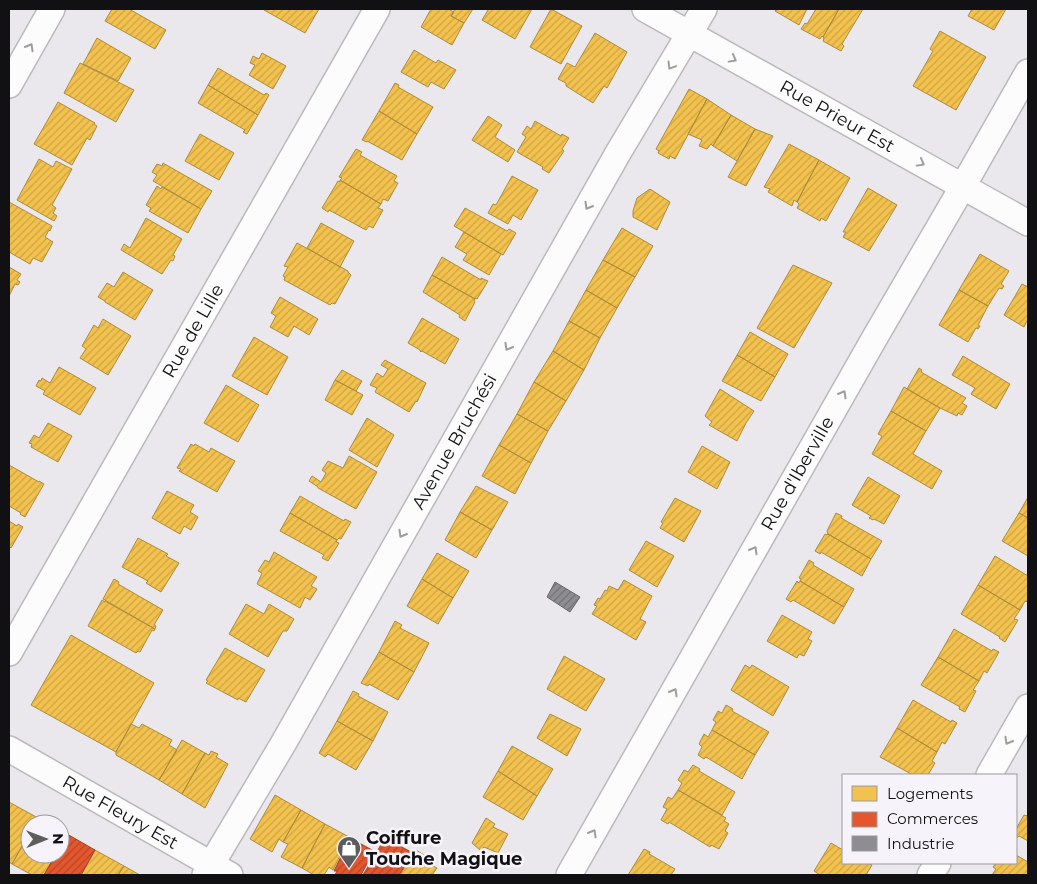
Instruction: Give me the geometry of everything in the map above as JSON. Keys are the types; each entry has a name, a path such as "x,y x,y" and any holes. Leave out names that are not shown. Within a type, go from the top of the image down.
{"street":[{"path":"9,85 52,9"},
{"name":"Rue de Lille","path":"9,652 377,9"},
{"name":"Rue Prieur Est","path":"645,9 1028,223"},
{"name":"Avenue Bruchési","path":"215,872 284,744 614,161 704,9"},
{"name":"Rue d'Iberville","path":"569,875 1028,72"},
{"path":"989,774 1028,707"},
{"name":"Rue Fleury Est","path":"9,749 215,872"},
{"path":"930,875 937,864"}],"building: Logements":[{"path":"112,9 129,9 166,30 155,49 105,21"},
{"path":"265,9 319,9 305,33"},
{"path":"431,9 448,9 454,12 451,16 464,23 452,45 421,27"},
{"path":"455,9 473,9 464,23 451,16"},
{"path":"485,9 532,9 515,39 482,20 488,10"},
{"path":"551,9 582,26 561,64 530,47"},
{"path":"777,9 807,9 799,25 775,11"},
{"path":"816,9 839,9 820,39 801,29 805,23 807,24"},
{"path":"839,9 863,9 842,44 844,46 841,51 823,41 823,37"},
{"path":"972,9 1006,9 994,30 968,16"},
{"path":"940,31 986,57 956,110 913,86 933,51 930,49"},
{"path":"595,33 627,52 607,88 604,86 593,103 558,79 567,63 575,67"},
{"path":"97,38 131,58 118,81 83,64"},
{"path":"414,50 436,63 438,60 456,70 444,89 431,82 428,87 401,72"},
{"path":"262,53 286,66 273,89 249,75 255,65 250,63 253,56 259,59"},
{"path":"80,63 134,90 116,122 64,93"},
{"path":"218,68 264,95 266,93 269,95 258,115 208,85"},
{"path":"395,83 399,85 398,87 433,107 417,134 379,111"},
{"path":"208,85 258,115 247,134 243,132 245,130 198,103"},
{"path":"689,89 707,99 675,159 670,156 669,159 658,153 659,151 656,149"},
{"path":"707,99 731,115 713,146 711,144 707,149 699,146 702,140 688,134"},
{"path":"58,102 95,123 97,126 90,140 87,138 72,165 34,144"},
{"path":"379,111 417,134 402,160 362,140"},
{"path":"731,115 755,129 737,161 713,146"},
{"path":"488,116 502,125 495,137 515,150 508,162 472,140"},
{"path":"535,121 561,136 562,134 569,138 562,149 564,151 549,173 542,169 543,167 517,152 526,137 522,134 527,126 531,129"},
{"path":"755,129 773,136 746,186 728,177"},
{"path":"200,134 234,153 219,180 185,161"},
{"path":"789,144 819,160 797,202 794,200 792,206 768,192 770,189 764,187"},
{"path":"356,149 362,152 360,155 397,176 394,181 398,183 388,201 383,199 381,204 340,180 342,178 339,177"},
{"path":"39,159 53,167 56,161 72,169 52,205 56,208 53,213 57,216 54,221 17,200"},
{"path":"819,160 850,178 826,221 821,218 820,221 797,208 799,204 797,202"},
{"path":"163,163 212,191 201,209 153,181 157,175 152,172 157,164 162,166"},
{"path":"512,176 538,190 521,220 513,215 508,224 488,213 493,204 496,205"},
{"path":"340,180 381,204 378,208 383,210 373,228 369,226 366,230 322,208"},
{"path":"157,186 201,209 188,233 149,211 151,208 146,205"},
{"path":"868,188 897,205 869,251 843,237 846,232 843,232"},
{"path":"650,189 670,202 657,230 633,217 637,198"},
{"path":"9,202 52,226 45,237 53,242 42,262 33,258 30,264 9,252"},
{"path":"465,208 507,231 509,229 516,233 503,255 454,226"},
{"path":"146,218 182,239 173,255 175,256 173,261 171,260 162,274 121,250 124,244 130,248"},
{"path":"321,223 354,241 340,267 307,248"},
{"path":"622,228 653,246 635,277 603,260"},
{"path":"464,232 501,254 489,275 463,260 467,254 455,247"},
{"path":"297,243 348,271 351,275 335,304 332,303 330,305 284,280 285,277 283,276 288,267 284,266"},
{"path":"980,254 1009,271 1001,284 1004,286 1002,289 999,288 988,306 959,290"},
{"path":"442,257 481,280 481,278 488,281 477,299 432,275"},
{"path":"603,260 635,277 617,308 586,290"},
{"path":"793,265 832,283 794,348 757,328"},
{"path":"9,267 21,274 17,280 20,282 18,285 15,284 9,296"},
{"path":"123,272 153,290 135,320 98,297 107,283 114,287"},
{"path":"432,275 475,299 465,321 459,317 460,315 423,292"},
{"path":"1022,284 1028,287 1028,319 1024,327 1004,315"},
{"path":"586,290 617,308 600,338 569,321"},
{"path":"959,290 988,306 978,325 980,326 978,329 976,328 968,342 939,325"},
{"path":"280,297 318,319 309,335 294,326 288,337 270,327 276,316 271,313"},
{"path":"422,318 459,339 445,364 408,343"},
{"path":"103,319 131,336 108,375 80,358 86,349 82,346 94,325 98,328"},
{"path":"569,321 600,338 584,370 553,351"},
{"path":"750,332 788,354 775,377 737,355"},
{"path":"254,337 288,357 267,395 232,376"},
{"path":"553,351 584,370 566,401 534,382"},
{"path":"737,355 775,377 761,401 722,381"},
{"path":"963,356 1010,384 996,409 971,394 975,388 952,375"},
{"path":"385,360 426,383 417,402 409,412 375,392 377,388 370,385 377,373 383,377 388,369 381,365"},
{"path":"59,367 96,388 80,415 43,394 45,391 36,386 42,378 50,383"},
{"path":"919,368 922,370 921,372 966,398 962,403 967,406 962,415 958,413 957,416 940,408 907,389"},
{"path":"342,370 362,381 356,391 335,380"},
{"path":"335,380 363,395 352,415 325,400"},
{"path":"534,382 566,401 548,431 517,414"},
{"path":"226,385 259,405 238,442 204,423"},
{"path":"904,387 940,408 926,431 891,411"},
{"path":"720,389 754,411 737,441 709,425 712,422 705,416"},
{"path":"891,411 926,431 913,454 942,471 932,489 872,454 882,436 878,434"},
{"path":"517,414 548,431 531,463 499,445"},
{"path":"367,418 394,435 377,467 349,450"},
{"path":"48,423 72,436 58,462 31,447 32,444 29,443 34,435 39,438"},
{"path":"191,444 194,446 195,444 209,452 211,448 235,461 217,492 179,471 181,469 177,468"},
{"path":"499,445 531,463 515,494 482,476"},
{"path":"702,446 730,462 717,489 688,472"},
{"path":"349,456 377,472 356,509 309,481 312,476 321,482 326,473 322,470 328,461 343,468"},
{"path":"9,465 44,484 25,517 9,506"},
{"path":"868,477 900,496 884,524 869,518 871,516 852,505"},
{"path":"476,486 508,502 492,530 460,512"},
{"path":"167,491 194,505 190,512 198,517 191,530 184,526 180,534 152,518"},
{"path":"300,496 344,521 345,519 351,522 341,539 337,540 290,513"},
{"path":"1028,497 1028,518 1019,513"},
{"path":"675,498 701,511 684,542 660,528 663,523 661,522"},
{"path":"460,512 492,530 476,558 445,540"},
{"path":"290,513 337,540 336,542 339,543 328,561 322,558 324,555 280,531"},
{"path":"836,513 842,516 841,518 882,541 871,559 828,534 827,531"},
{"path":"1019,513 1028,518 1028,556 1002,541"},
{"path":"9,521 23,527 11,548 9,546"},
{"path":"825,534 871,559 862,576 821,552 820,554 815,551"},
{"path":"138,538 168,554 166,556 179,563 161,592 146,583 148,581 122,567"},
{"path":"646,541 674,556 657,587 629,570"},
{"path":"274,552 317,577 311,586 317,589 310,600 305,597 300,608 257,584 262,573 258,571 265,560 269,562"},
{"path":"437,553 469,571 453,598 422,579"},
{"path":"995,556 1028,576 1028,602 1025,601 1020,610 978,585"},
{"path":"809,560 814,563 813,565 854,589 844,607 800,581 801,579 799,578"},
{"path":"114,579 119,582 118,584 163,610 154,625 156,626 155,629 103,599"},
{"path":"422,579 453,598 438,624 407,606"},
{"path":"624,580 652,596 640,619 646,622 636,640 592,614 597,606 594,605 605,590 607,591 609,586 618,590"},
{"path":"797,581 844,607 834,624 793,600 791,602 786,599"},
{"path":"978,585 1020,610 1014,619 1018,620 1005,642 1000,637 961,614"},
{"path":"102,600 155,629 154,631 152,630 140,652 136,653 88,626"},
{"path":"246,604 264,614 269,604 294,619 287,631 283,631 268,657 229,634"},
{"path":"782,615 812,632 808,639 812,641 804,656 799,654 797,658 767,641"},
{"path":"395,621 402,625 400,628 429,643 414,672 379,652"},
{"path":"954,629 992,651 993,649 999,652 987,673 984,671 979,681 938,657"},
{"path":"71,635 154,683 116,752 31,705"},
{"path":"225,648 265,670 246,702 238,698 238,700 206,683"},
{"path":"379,652 414,672 398,700 369,684 368,686 361,683"},
{"path":"564,656 605,679 586,711 547,689"},
{"path":"938,657 979,681 973,690 976,691 965,712 959,709 960,707 921,685"},
{"path":"745,665 750,668 752,665 789,687 773,716 731,690"},
{"path":"353,691 359,694 358,696 388,712 373,741 337,721"},
{"path":"913,700 951,722 952,720 957,723 945,744 942,742 937,752 897,728"},
{"path":"726,705 733,709 732,711 769,732 755,755 712,730 716,722 713,720 718,711 722,713"},
{"path":"550,714 581,729 567,756 537,738"},
{"path":"337,721 373,741 356,770 328,754 325,757 319,753"},
{"path":"131,724 139,728 142,724 172,740 169,745 177,750 159,780 116,755"},
{"path":"897,728 937,752 932,761 935,763 929,774 911,774 880,757"},
{"path":"712,730 755,755 742,779 706,757 704,759 698,755 702,747 699,744 704,734 708,737"},
{"path":"182,740 205,753 182,794 159,780"},
{"path":"512,746 553,769 537,796 498,771"},
{"path":"211,751 218,754 216,757 228,764 205,808 182,794 205,753 209,755"},
{"path":"693,765 700,769 699,771 735,792 722,815 678,790 682,783 678,780 684,770 688,772"},
{"path":"498,771 537,796 523,820 483,797"},
{"path":"678,790 726,818 724,821 729,824 725,831 728,833 719,849 711,845 710,847 669,822 668,824 661,820 667,809 663,807 668,797 672,799"},
{"path":"275,795 301,810 283,842 279,839 272,852 250,839"},
{"path":"9,802 31,814 20,814 20,850 12,864 9,862"},
{"path":"301,810 325,824 302,868 281,857 288,844 283,842"},
{"path":"1028,813 1028,841 1019,836 1017,838 1017,827 1024,815 1027,816"},
{"path":"486,818 495,824 493,827 508,834 498,853 484,847 481,851 472,843"},
{"path":"325,824 349,837 333,870 329,867 324,875 314,875 302,868"},
{"path":"831,843 842,849 842,864 872,865 866,875 820,875 814,871"},
{"path":"644,849 675,869 671,875 628,875"},
{"path":"20,850 20,864 50,864 44,875 32,875 12,864"},
{"path":"95,850 124,866 118,875 81,875"},
{"path":"416,850 435,862 433,866 437,868 432,875 400,875"},
{"path":"1017,856 1028,862 1028,875 992,875 996,869 993,867 995,864 1017,864"},
{"path":"124,866 140,875 118,875"}],"building: Commerces":[{"path":"70,836 95,850 81,875 44,875 50,864 70,864"},
{"path":"350,838 374,851 361,875 335,875 337,871 334,871"},
{"path":"385,838 413,853 399,875 363,875"}],"building: Industrie":[{"path":"555,582 580,597 570,612 547,597"}],"place":[{"name":"Coiffure Touche Magique","path":"349,869"}]}
